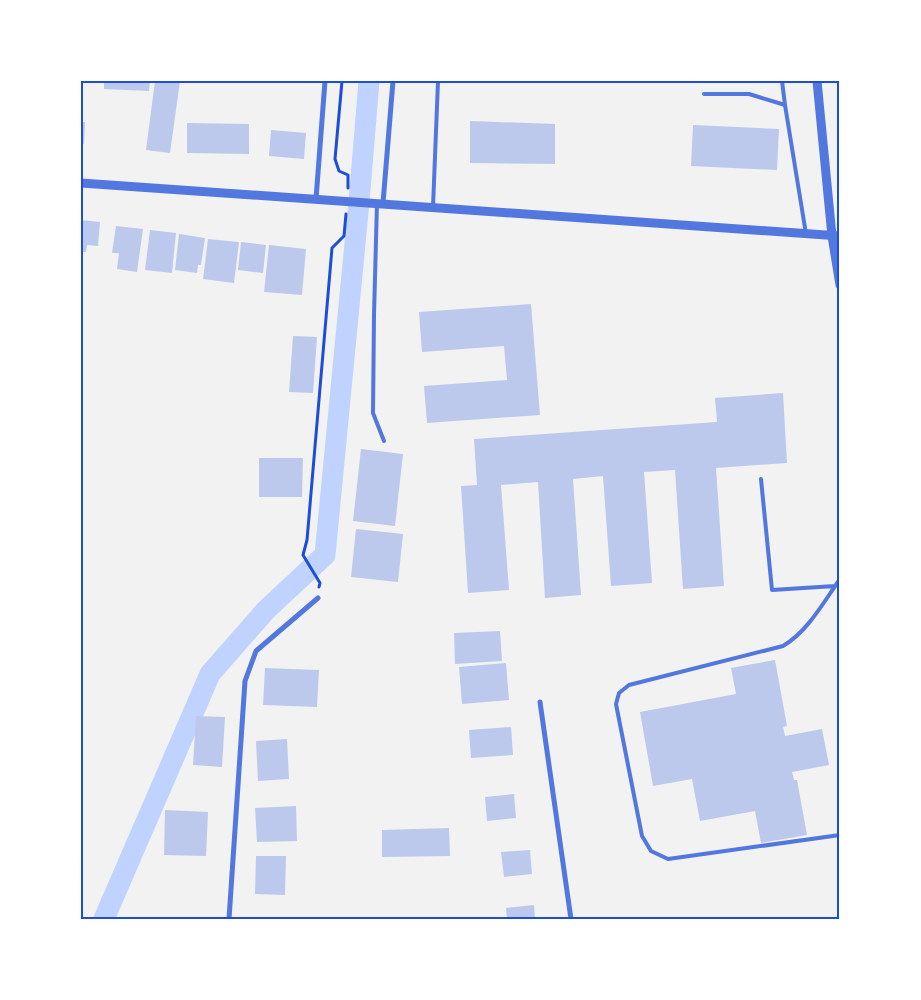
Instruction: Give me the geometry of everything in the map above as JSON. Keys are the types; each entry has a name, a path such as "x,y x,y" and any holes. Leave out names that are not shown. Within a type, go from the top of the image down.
{"street":[{"path":"316,198 325,81"},
{"path":"380,203 393,81"},
{"path":"816,81 836,236 840,285"},
{"path":"81,183 348,200 836,236"},
{"path":"229,919 245,681 256,651 318,598"},
{"path":"540,702 571,919"}],"lane":[{"path":"433,207 438,81"},
{"path":"782,81 806,234"},
{"path":"704,94 749,94 785,104"},
{"path":"380,203 374,315 373,413 384,441"},
{"path":"760,479 772,590 835,586"},
{"path":"840,579 806,627 796,638 782,646 630,685 619,693 616,704 642,836 652,851 668,859 840,835"}],"path":[{"path":"320,583 303,555 306,540 332,248 344,236 348,200 348,175 339,171 334,159 342,81"}],"building":[{"path":"104,81 150,81 149,91 104,89"},
{"path":"155,81 180,81 170,153 146,150"},
{"path":"470,121 555,124 555,164 470,163"},
{"path":"81,122 85,122 84,144 81,144"},
{"path":"187,123 249,124 249,154 187,153"},
{"path":"693,125 779,129 777,170 691,166"},
{"path":"271,130 306,133 304,159 269,156"},
{"path":"81,220 100,222 98,246 87,245 86,252 81,252"},
{"path":"116,226 143,229 137,272 117,269 119,253 112,253"},
{"path":"150,230 176,233 172,273 145,270"},
{"path":"179,234 205,238 201,265 198,265 197,273 175,270"},
{"path":"208,239 239,242 234,283 203,279"},
{"path":"241,242 266,245 263,273 238,270"},
{"path":"269,245 306,249 302,295 264,292"},
{"path":"531,304 540,415 427,423 424,386 507,380 504,346 422,352 419,312"},
{"path":"293,336 317,337 313,393 289,392"},
{"path":"783,393 787,463 716,468 724,586 683,589 675,470 644,472 652,583 611,586 603,476 573,479 581,595 545,598 538,482 501,485 509,590 468,593 461,486 477,485 474,439 717,422 715,398"},
{"path":"361,449 403,454 395,526 353,521"},
{"path":"259,458 303,458 302,497 259,497"},
{"path":"356,529 403,534 398,582 351,577"},
{"path":"500,631 502,661 455,664 454,633"},
{"path":"775,660 787,726 783,727 785,736 822,729 829,765 792,772 794,780 797,780 807,835 761,843 755,811 700,821 692,779 653,786 640,712 736,694 731,668"},
{"path":"506,663 509,700 462,704 459,667"},
{"path":"265,668 319,670 317,707 263,705"},
{"path":"196,716 225,717 222,767 193,765"},
{"path":"511,727 513,755 471,758 469,730"},
{"path":"287,739 289,779 258,781 256,741"},
{"path":"514,794 516,818 487,821 485,797"},
{"path":"296,806 297,841 257,842 255,808"},
{"path":"165,810 208,812 206,856 164,855"},
{"path":"449,828 450,856 382,857 382,830"},
{"path":"530,850 532,874 504,877 501,852"},
{"path":"256,856 286,856 285,895 255,894"},
{"path":"534,905 535,919 507,919 506,908"}],"waterway":[{"path":"104,919 210,674 266,610 325,555 369,81"}]}
